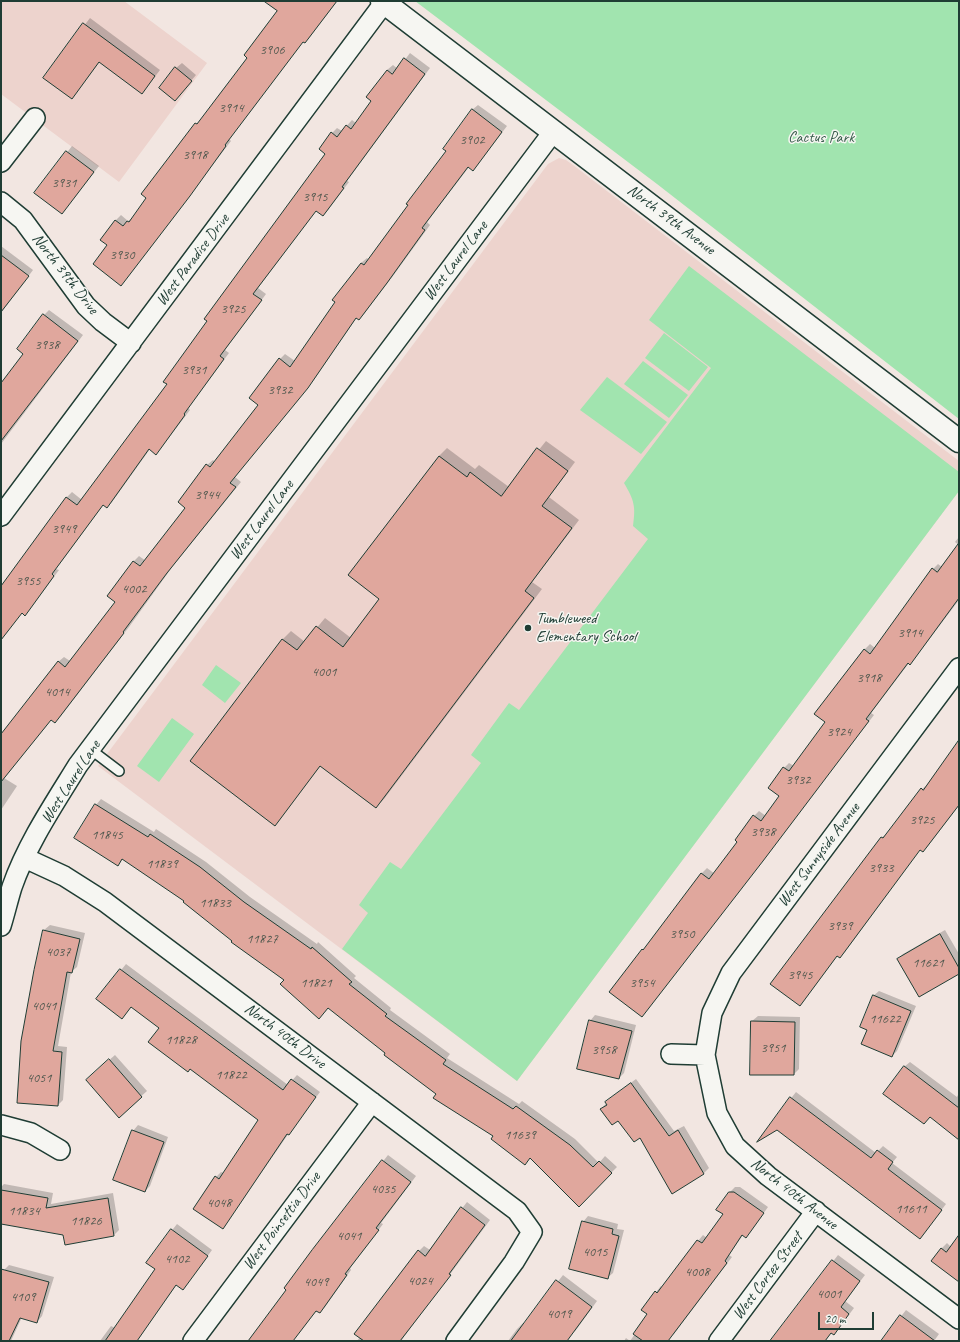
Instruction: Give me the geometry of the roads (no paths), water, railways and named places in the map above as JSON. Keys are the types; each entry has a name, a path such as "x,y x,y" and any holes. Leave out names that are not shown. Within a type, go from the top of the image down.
{"street":[{"name":"North 39th Avenue","path":"383,2 959,441"},
{"name":"West Paradise Drive","path":"1,516 383,2"},
{"path":"1,162 35,118"},
{"name":"West Laurel Lane","path":"1,926 12,887 25,858 46,817 78,765 553,132"},
{"name":"North 39th Drive","path":"1,202 23,220 86,306 103,322 131,343"},
{"name":"West Sunnyside Avenue","path":"705,1055 712,1013 731,972 959,668"},
{"name":"North 40th Drive","path":"25,858 64,876 105,902 517,1211 532,1232 514,1262 456,1341"},
{"path":"671,1054 705,1055"},
{"name":"North 40th Avenue","path":"705,1055 717,1113 735,1146 768,1176 959,1319"},
{"name":"West Poinsettia Drive","path":"193,1341 372,1102"},
{"path":"1,1125 31,1133 60,1150"},
{"name":"West Cortez Street","path":"719,1341 816,1211"}],"lane":[{"path":"90,749 118,771"}],"place":[{"name":"Tumbleweed Elementary School","path":"528,628"}],"park label":[{"name":"Cactus Park","path":"821,138"}]}
